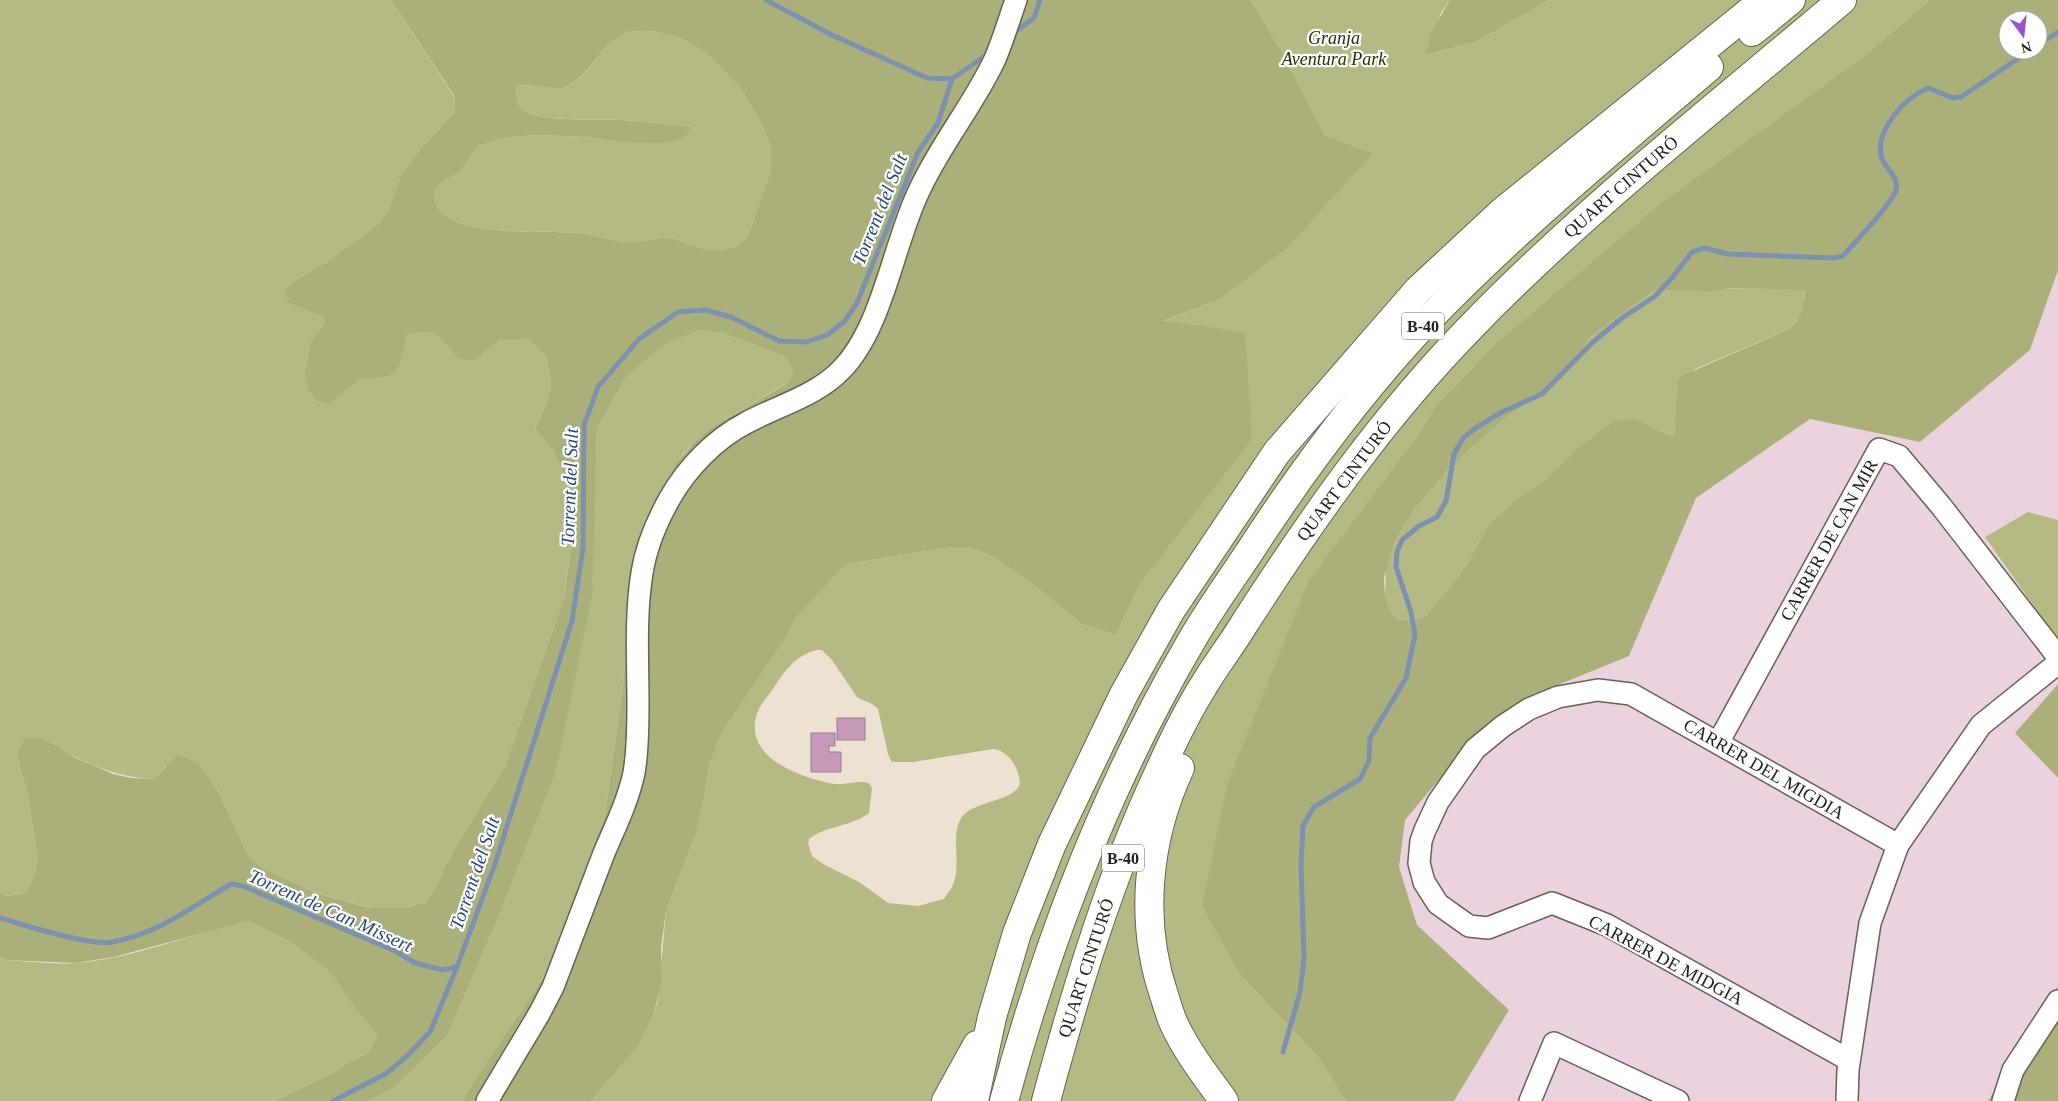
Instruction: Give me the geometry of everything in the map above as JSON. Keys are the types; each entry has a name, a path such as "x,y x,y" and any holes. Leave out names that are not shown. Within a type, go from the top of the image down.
{"highway":[{"path":"974,1101 992,1017 1017,933 1052,844 1124,694 1171,610 1276,452 1418,290 1502,212 1764,0"},
{"name":"QUART CINTURÓ","path":"1004,1101 1025,1025 1049,952 1083,862 1142,729 1190,642 1276,510 1324,444 1372,386 1426,323 1496,252 1566,188 1791,0"},
{"name":"QUART CINTURÓ","path":"1046,1101 1086,959 1114,880 1155,780 1203,687 1295,545 1375,437 1469,328 1636,173 1842,0"},
{"path":"1224,1101 1190,1053 1173,1023 1160,984 1152,946 1148,902 1156,837 1173,782 1222,678 1240,632"},
{"path":"946,1101 992,1017"}],"street":[{"path":"487,1101 553,987 624,807 637,750 639,614 642,573 649,544 670,498 688,472 719,440 744,424 804,395 828,381 841,370 857,350 869,327 885,287 906,221 917,194 995,58 1016,0"},
{"name":"CARRER DE CAN MIR","path":"1718,743 1879,449 1899,456 1941,506 2058,657"},
{"path":"1847,1101 1850,1060 1870,923 1898,845 1980,725 2058,663"},
{"name":"CARRER DE MIDGIA","path":"1631,694 1598,690 1558,697 1529,710 1503,726 1475,749 1438,802 1425,830 1421,842 1419,862 1424,882 1438,904 1470,926 1488,928 1552,904 1607,925 1850,1060"},
{"name":"CARRER DEL MIGDIA","path":"1631,694 1898,845"},
{"path":"2004,1101 2013,1070 2058,1001"},
{"path":"1530,1101 1554,1043 1678,1101"}],"shaded area":[{"path":"2058,270 2058,520 2028,512 2058,640 2058,684 2015,733 2058,778 2058,986 1988,1101 1454,1101 1509,1010 1417,925 1399,867 1404,820 1458,757 1521,700 1629,656 1696,498 1810,419 1920,442 2030,350"}],"green space":[{"path":"0,0 391,0 455,98 454,113 402,172 389,208 379,223 328,261 294,281 317,314 324,319 323,325 310,342 305,370 339,396 403,347 407,335 423,330 437,334 476,360 500,339 527,339 546,358 551,383 548,398 535,430 553,450 567,483 574,516 565,595 505,766 456,846 436,887 425,902 407,908 371,908 316,893 265,869 250,859 218,791 208,776 165,767 153,779 124,775 83,761 45,739 17,755 28,796 37,856 35,876 26,893 8,896 0,893"},
{"path":"391,0 1251,0 1278,45 1325,135 1373,153 1288,247 1218,300 1163,321 1245,333 1252,439 1141,582 1116,635 1082,624 1036,587 994,557 970,547 952,547 847,564 796,618 784,641 721,734 709,766 696,834 666,911 661,948 662,981 653,1017 638,1047 591,1101 463,1101 473,1082 551,966 605,814 623,686 631,598 645,519 677,462 696,440 712,427 781,387 788,382 793,373 790,364 783,356 723,333 700,330 671,341 643,362 625,379 597,428 592,596 555,775 497,921 447,1036 394,1088 369,1101 274,1101 368,1053 378,1036 343,992 333,976 285,939 248,921 114,957 75,963 6,960 0,957 0,893 8,896 26,893 35,875 37,856 28,796 17,755 25,738 45,739 76,758 113,774 132,778 153,779 178,755 196,762 208,776 218,791 250,859 265,869 316,893 370,908 407,908 425,902 436,887 456,846 505,766 565,595 574,516 567,483 553,450 535,430 548,398 551,383 546,358 527,339 500,339 476,360 459,359 437,335 425,332 417,333 407,335 399,366 389,376 360,379 330,403 317,401 308,389 305,370 310,342 323,325 324,319 317,314 288,302 285,291 294,281 328,261 379,223 389,208 402,172 454,113 455,97","holes":["631,31 663,33 684,40 703,51 739,86 765,130 771,149 771,170 748,236 742,242 728,249 712,250 667,238 627,242 581,233 491,229 467,225 448,217 436,205 436,187 461,171 478,146 506,138 535,135 588,137 617,142 664,143 686,137 692,127 632,121 547,118 527,112 519,104 517,86 556,88 567,86 584,73 605,48 621,35"]},
{"name":"Granja Aventura Park","path":"1251,0 1450,0 1441,13 1427,55 1476,42 1550,0 1930,0 1865,55 1659,204 1494,345 1434,408 1416,438 1242,977 1318,1057 1346,1101 591,1101 638,1047 653,1017 658,1000 666,911 696,834 709,766 721,734 784,641 796,618 847,564 952,547 970,547 994,557 1036,587 1082,624 1116,635 1141,582 1199,325 1161,322 1218,300 1373,153 1325,135 1278,45","holes":["822,650 832,660 857,697 878,709 888,754 892,762 913,762 993,749 1004,753 1012,761 1018,772 1020,783 1011,794 975,807 962,817 958,824 956,840 956,874 953,884 944,899 918,906 888,903 859,882 823,864 812,856 808,843 809,839 816,834 855,821 869,813 872,788 869,783 835,784 791,771 777,763 766,753 758,741 755,727 758,711 790,666 802,656"]},
{"path":"1450,0 1550,0 1476,42 1426,55 1432,31"},
{"path":"1930,0 2058,0 2058,270 2030,350 1920,442 1810,419 1696,498 1629,656 1521,700 1458,757 1405,820 1399,867 1417,925 1509,1010 1454,1101 1346,1101 1318,1057 1242,977 1202,906 1227,785 1309,580 1416,438 1434,408 1494,345 1659,204 1865,55","holes":["1733,288 1805,290 1803,306 1797,321 1789,329 1681,376 1677,383 1674,436 1659,431 1638,420 1630,419 1613,422 1579,447 1542,483 1514,502 1487,527 1464,569 1426,616 1412,621 1403,621 1396,618 1391,612 1385,596 1384,578 1395,542 1414,510 1453,464 1507,417 1565,376 1579,358 1588,338 1655,290 1709,291"]},
{"path":"631,31 663,33 684,40 703,51 739,86 765,130 771,149 771,170 748,236 745,239 732,248 712,250 667,238 627,242 581,233 491,229 467,225 448,217 436,205 436,187 461,171 478,146 506,138 535,135 588,137 617,142 686,137 692,127 632,121 547,118 523,110 519,104 517,86 530,85 556,88 567,86 576,81 613,41"},
{"path":"1805,289 1804,306 1801,315 1789,329 1695,369 1677,383 1674,436 1651,428 1592,437 1542,483 1487,527 1464,569 1426,616 1412,621 1403,621 1396,618 1391,612 1385,596 1386,568 1395,542 1414,510 1453,464 1507,417 1565,376 1579,358 1587,338 1655,290"},
{"path":"700,330 723,333 783,356 790,364 793,373 788,382 712,427 696,440 683,454 645,519 631,598 623,686 605,814 551,966 473,1082 463,1101 369,1101 394,1088 447,1036 497,921 555,775 594,513 597,428 625,379 671,340"},
{"path":"2028,512 2058,520 2058,640 1985,537"},
{"path":"2058,684 2058,778 2015,733"},
{"path":"248,921 285,939 333,976 343,992 379,1036 368,1053 274,1101 0,1101 0,957 6,960 59,964 98,960 141,951"},
{"path":"2058,986 2058,1101 1988,1101"}],"building":[{"path":"837,718 865,718 865,740 837,740"},
{"path":"811,733 835,733 835,746 829,746 829,752 841,752 841,772 811,772"}],"waterway":[{"path":"766,0 832,35 927,78 952,79"},
{"name":"Torrent del Salt","path":"1013,33 1034,18 1040,0"},
{"path":"2048,38 2058,32"},
{"name":"Torrent del Salt","path":"333,1101 387,1073 430,1032 457,967 495,864 572,621 583,548 584,425 598,387 639,339 678,312 705,310 731,317 779,341 806,342 827,335 844,322 857,303 918,152 938,123 952,79 989,53"},
{"path":"1283,1052 1300,992 1304,958 1301,865 1303,826 1314,807 1360,779 1369,761 1370,738 1406,678 1415,635 1411,612 1396,567 1397,552 1402,540 1419,526 1437,517 1446,501 1454,454 1463,438 1502,412 1542,394 1593,342 1622,318 1654,297 1692,252 1705,248 1728,254 1834,258 1843,256 1881,213 1896,190 1896,181 1881,156 1883,135 1894,115 1910,99 1928,88 1953,98 1961,97 2016,60"},
{"name":"Torrent de Can Missert","path":"0,918 73,938 112,942 144,933 174,919 231,884 243,886 395,951 415,963 443,970 457,967"}]}
